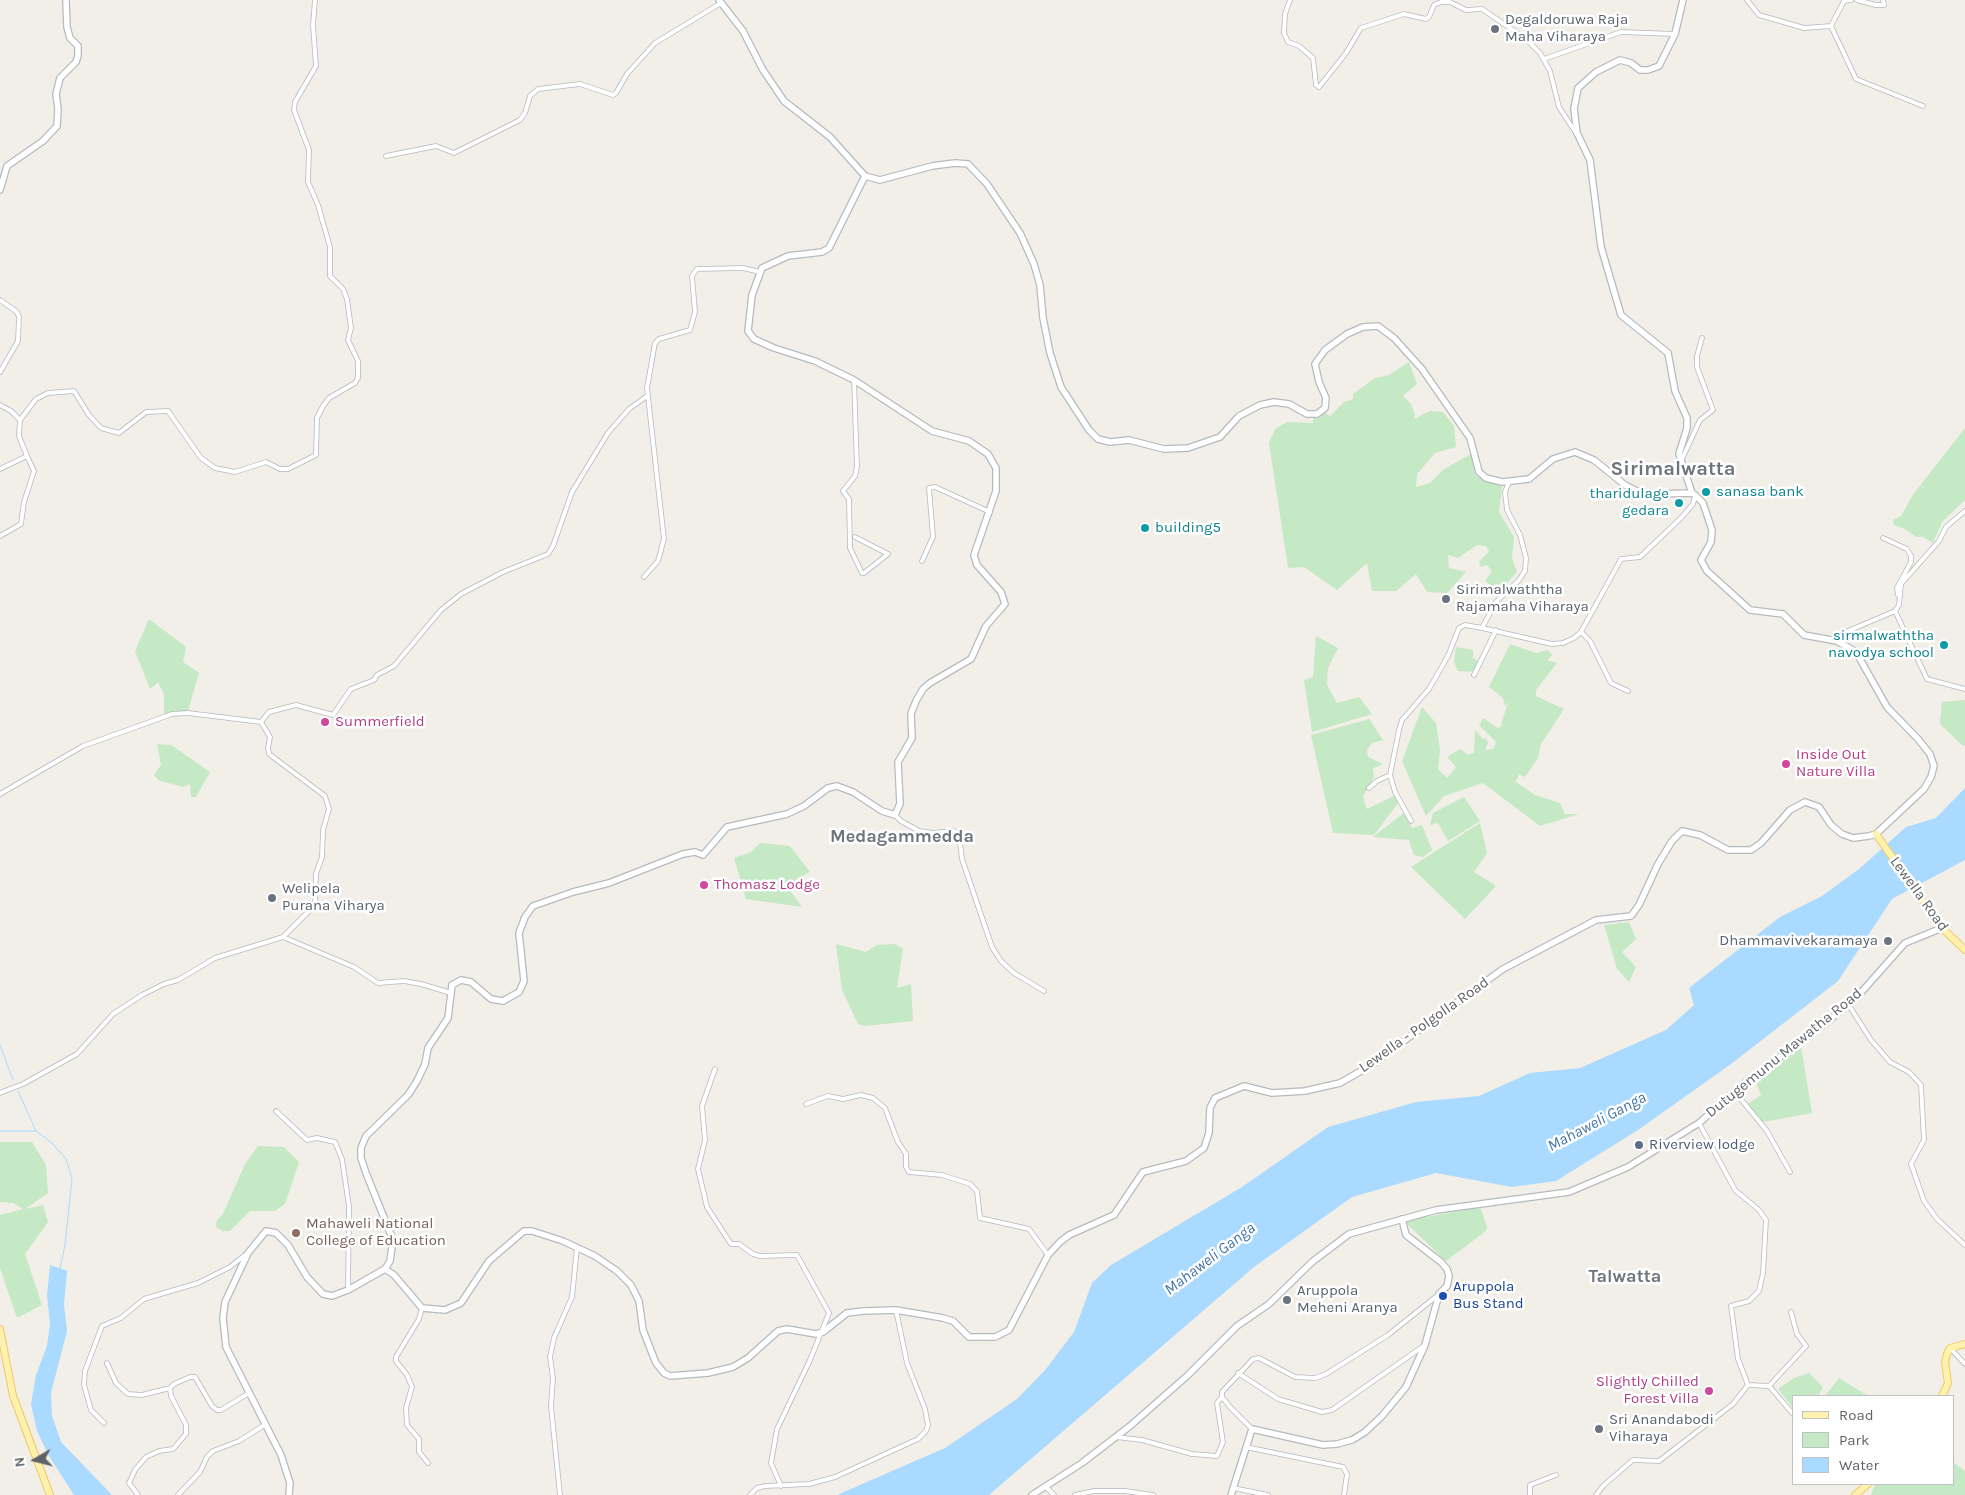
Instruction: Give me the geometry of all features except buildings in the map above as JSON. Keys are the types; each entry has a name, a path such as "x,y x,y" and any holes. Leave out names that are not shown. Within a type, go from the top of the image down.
{"main road":[{"name":"Lewella Road","path":"1878,836 1942,928 1965,950"},
{"path":"0,1329 13,1396 50,1495"},
{"path":"1942,1395 1948,1383 1945,1362 1950,1348 1965,1344"},
{"path":"1855,1495 1867,1485"}],"street":[{"path":"0,190 7,166 44,141 57,126 58,109 56,94 60,78 76,62 78,56 78,46 70,38 66,27 66,0"},
{"path":"0,536 21,524 24,502 34,471 19,436 20,420 36,399 48,393 74,391 89,415 101,428 119,433 146,412 168,411 201,458 215,468 236,472 266,462 280,469 288,468 316,455 317,418 329,398 355,382 358,378 358,362 348,340 351,328 347,298 343,289 332,279 329,273 330,247 318,204 308,182 309,150 294,110 295,102 316,66 315,0"},
{"path":"1290,0 1285,14 1284,33 1288,42 1304,49 1313,58 1316,85 1319,87 1346,53 1361,28 1404,14 1426,19 1430,17 1434,5 1440,2 1450,2 1466,10 1482,9 1526,39 1544,59 1550,71 1559,107 1577,134 1590,160 1601,247 1621,315 1668,353 1675,391 1687,418 1687,428 1680,444 1681,461 1694,494 1703,503 1712,530 1711,542 1701,560 1707,571 1750,610 1783,614 1804,635 1837,641 1856,652 1886,707 1930,754 1934,766 1931,777 1924,789 1878,836"},
{"path":"1577,134 1575,97 1578,88 1596,72 1620,60 1632,63 1640,70 1656,68 1675,34 1683,0"},
{"path":"1747,0 1759,15 1804,28 1831,26"},
{"path":"1831,26 1844,1 1851,0"},
{"path":"1857,0 1884,5 1883,0"},
{"path":"386,156 436,146 454,153 520,120 525,113 530,96 538,89 580,84 613,95 616,94 627,74 655,43 720,2 743,31 763,70 784,102 830,137 865,176 880,180 932,166 955,163 968,164 987,184 1020,233 1034,264 1040,284 1042,318 1061,388 1089,430 1098,439 1110,442 1129,440 1164,449 1188,448 1220,437 1239,416 1260,405 1274,402 1289,404 1307,414 1317,414 1326,408 1326,398 1319,382 1316,364 1325,350 1347,334 1362,327 1378,326 1394,338 1422,369 1470,438 1479,472 1486,478 1509,482 1530,479 1553,458 1574,452 1594,460 1625,485 1637,491 1652,494 1694,494"},
{"path":"1831,26 1856,79 1923,106"},
{"path":"1544,59 1621,32 1675,34"},
{"path":"865,176 829,248 822,252 788,256 767,265 760,272 748,327 750,336 774,348 816,361 854,380 921,425 946,436 969,441 988,454 996,468 994,501 974,550 975,560 1002,592 1005,604 986,626 971,659 930,683 916,701 911,714 912,738 898,762 900,804 896,814"},
{"path":"644,577 658,561 664,539 647,396 648,371 655,343 659,339 686,333 693,323 694,305 691,283 694,272 703,268 743,268 760,272"},
{"path":"0,300 17,312 19,317 18,341 0,372"},
{"path":"1681,461 1700,420 1713,410 1696,367 1702,338"},
{"path":"854,380 857,467 855,476 843,490 849,499 849,541 852,555 862,573 864,573 888,554 855,536"},
{"path":"261,722 269,712 296,705 333,715 351,689 374,680 377,675 394,666 434,618 461,594 503,572 548,554 553,546 572,492 608,433 629,410 647,396"},
{"path":"0,405 11,411 20,420"},
{"path":"0,469 28,456"},
{"path":"1482,628 1496,602 1519,580 1525,571 1526,558 1520,535 1507,510 1505,492 1509,482"},
{"path":"922,561 933,537 928,488 935,488 990,512"},
{"path":"1411,821 1395,792 1390,776 1402,720 1429,688 1448,656 1459,628 1465,625 1496,630 1552,644 1564,643 1581,632 1621,560 1640,557 1694,504 1694,494"},
{"path":"1837,641 1848,631 1895,611 1899,605 1901,584 1939,541 1946,527 1965,511"},
{"path":"1883,538 1907,549 1911,556 1911,562 1897,588 1899,605"},
{"path":"1895,611 1927,679 1965,689"},
{"path":"1474,675 1496,630"},
{"path":"1581,632 1590,641 1611,683 1628,691"},
{"path":"0,794 84,746 172,714 188,713 261,722"},
{"path":"0,1093 24,1084 77,1054 112,1014 142,995 164,984 178,980 215,958 282,937 315,905 316,874 322,857 323,830 329,809 325,796 269,754 270,737 261,722"},
{"path":"1369,788 1390,776"},
{"path":"289,1495 288,1471 226,1347 223,1318 225,1302 248,1254 261,1234 266,1231 276,1233 288,1245 317,1289 332,1296 348,1290 385,1269 390,1261 393,1240 366,1173 361,1158 361,1148 366,1136 408,1095 417,1081 425,1064 428,1048 448,1018 452,985 461,980 471,982 491,999 503,1001 519,992 524,981 519,933 525,917 533,906 573,892 609,883 684,854 695,852 703,855 727,827 787,814 804,806 828,788 837,786 853,792 882,811 896,814 901,821 919,831 933,833 953,831 959,833 962,859 992,947 1001,962 1014,973 1044,991"},
{"name":"Lewella - Polgolla Road","path":"820,1333 847,1313 896,1310 953,1321 969,1337 995,1337 1008,1330 1048,1255 1069,1235 1114,1215 1143,1172 1178,1164 1197,1154 1208,1140 1210,1108 1215,1098 1238,1087 1286,1093 1340,1082 1368,1067 1503,969 1596,920 1631,916 1639,905 1658,864 1672,841 1682,831 1700,835 1728,850 1750,850 1761,843 1790,810 1805,802 1819,806 1831,825 1842,834 1857,838 1878,836"},
{"name":"Dutugemunu Mawatha Road","path":"1032,1495 1082,1463 1115,1436 1187,1376 1230,1332 1269,1304 1322,1254 1348,1234 1436,1210 1569,1192 1628,1167 1699,1123 1735,1092 1848,1004 1905,943 1942,928"},
{"path":"282,937 354,968 378,983 412,982 451,993"},
{"path":"1848,1004 1871,1040 1890,1062 1909,1072 1921,1085 1924,1140 1911,1164 1924,1201 1936,1219 1965,1245"},
{"path":"715,1070 702,1106 705,1140 698,1169 707,1207 731,1244 739,1244 752,1254 760,1256 798,1255 829,1313 810,1360 777,1429 771,1463 781,1486"},
{"path":"1735,1092 1767,1131 1790,1172"},
{"path":"806,1104 828,1096 843,1099 861,1095 873,1098 885,1108 898,1142 906,1154 906,1167 909,1172 942,1175 970,1184 976,1191 980,1218 1029,1229 1048,1255"},
{"path":"276,1111 307,1140 317,1138 335,1142 342,1159 349,1206 348,1290"},
{"path":"1699,1123 1734,1190 1759,1210 1766,1220 1764,1272 1760,1291 1749,1301 1731,1306 1738,1359 1748,1385"},
{"path":"1115,1436 1142,1440 1192,1454 1217,1456 1223,1442 1217,1403 1222,1397 1222,1392 1253,1359 1259,1358 1295,1377 1315,1378 1326,1374 1388,1335 1448,1286 1447,1269 1406,1235 1402,1219"},
{"path":"385,1269 394,1275 422,1308 444,1310 461,1303 489,1261 524,1231 547,1235 595,1256 617,1271 631,1285 639,1301 640,1316 656,1363 664,1373 670,1376 708,1373 733,1367 748,1358 778,1331 787,1329 820,1333"},
{"path":"560,1495 551,1406 553,1378 550,1357 554,1338 572,1297 577,1247"},
{"path":"104,1423 91,1410 84,1385 85,1370 102,1326 121,1318 144,1299 198,1283 230,1267 248,1254"},
{"path":"1222,1397 1252,1429 1323,1445 1352,1440 1365,1432 1382,1416 1406,1387 1425,1345 1438,1294"},
{"path":"422,1308 419,1319 396,1357 396,1361 407,1375 412,1388 406,1408 407,1425 419,1439 420,1452 428,1463"},
{"path":"750,1495 757,1488 765,1486 809,1484 835,1477 918,1439 926,1431 928,1425 925,1409 907,1363 896,1310"},
{"path":"1769,1386 1806,1346 1797,1334 1791,1312"},
{"path":"1238,1373 1278,1399 1322,1412 1332,1410 1425,1345"},
{"path":"1950,1348 1965,1364"},
{"path":"106,1363 116,1383 128,1394 142,1395 170,1388 190,1377 195,1377 212,1406 221,1410 250,1392"},
{"path":"1748,1385 1769,1386 1792,1413"},
{"path":"1596,1495 1604,1485 1633,1460 1659,1461 1733,1404 1748,1385"},
{"path":"138,1495 129,1483 135,1470 146,1457 159,1451 173,1449 186,1434 186,1425 171,1396 170,1388"},
{"path":"178,1495 200,1472 207,1457 213,1451 239,1441 266,1424"},
{"path":"1231,1495 1252,1429"},
{"path":"1246,1447 1343,1467 1347,1474 1344,1495"},
{"path":"1530,1495 1530,1485 1556,1475"},
{"path":"1045,1486 1054,1495"},
{"path":"1233,1488 1268,1495"},
{"path":"1075,1495 1094,1491 1125,1491 1153,1495"}],"green space":[{"path":"1409,362 1417,384 1403,396 1411,404 1415,415 1414,419 1430,411 1443,412 1454,426 1456,447 1435,453 1417,474 1416,487 1430,483 1444,469 1471,454 1476,476 1502,486 1499,512 1514,537 1512,558 1517,572 1499,592 1485,581 1492,571 1487,565 1481,567 1479,562 1489,551 1486,546 1477,545 1458,558 1448,555 1449,568 1466,572 1447,593 1427,592 1416,574 1396,591 1372,591 1367,563 1337,590 1304,567 1288,568 1269,443 1275,429 1287,422 1313,423 1313,413 1320,409 1330,416 1344,402 1353,399 1353,394 1375,378 1389,375"},
{"path":"1965,428 1965,500 1942,522 1933,543 1923,537 1916,537 1905,529 1894,525 1893,520 1901,516 1912,496"},
{"path":"149,619 186,647 183,662 199,673 188,711 164,714 164,694 158,682 150,689 135,651"},
{"path":"1316,636 1338,648 1328,668 1327,685 1337,703 1359,697 1372,714 1312,732 1304,680 1313,677"},
{"path":"1510,644 1536,653 1548,650 1552,655 1547,660 1557,663 1536,690 1536,696 1564,709 1541,744 1538,758 1525,777 1519,774 1516,782 1535,795 1560,803 1565,814 1579,814 1540,826 1483,783 1444,796 1426,816 1402,761 1422,707 1436,723 1440,750 1438,769 1447,778 1456,767 1447,757 1460,749 1468,755 1474,753 1475,730 1483,739 1486,738 1488,743 1485,750 1493,749 1496,742 1479,725 1483,718 1500,728 1508,702 1505,706 1503,698 1489,687"},
{"path":"1456,647 1473,650 1473,658 1478,661 1474,672 1458,671 1454,662"},
{"path":"1965,700 1965,745 1963,746 1940,724 1942,702"},
{"path":"1369,719 1383,740 1372,743 1367,750 1368,757 1383,764 1373,768 1374,777 1363,797 1367,809 1398,794 1401,799 1374,835 1333,833 1311,735"},
{"path":"157,744 171,745 210,772 196,797 191,797 190,784 183,787 158,780 154,775 161,765"},
{"path":"1464,797 1480,821 1448,841 1438,823 1430,825 1433,813"},
{"path":"1405,812 1412,828 1422,825 1432,850 1423,857 1414,855 1409,840 1373,837"},
{"path":"1480,823 1487,853 1474,872 1496,886 1465,919 1411,867"},
{"path":"760,843 790,846 810,872 796,879 791,892 802,907 746,899 734,858 751,852"},
{"path":"1629,922 1636,939 1622,952 1636,967 1629,982 1617,969 1604,925"},
{"path":"836,944 866,952 877,945 895,944 903,949 897,988 911,984 913,1021 865,1026 858,1024 842,990"},
{"path":"1801,1046 1812,1113 1763,1122 1748,1104 1761,1095 1756,1082"},
{"path":"0,1142 32,1142 46,1165 48,1193 25,1209 43,1205 48,1222 25,1254 42,1305 17,1318 0,1268 0,1215 23,1209 13,1203 0,1202"},
{"path":"258,1146 284,1147 299,1162 285,1204 275,1211 250,1211 230,1231 223,1231 216,1227 217,1220 223,1214 245,1164"},
{"path":"1477,1208 1481,1209 1487,1227 1486,1231 1446,1261 1407,1224 1408,1220"},
{"path":"1809,1373 1823,1387 1819,1395 1792,1395 1792,1406 1778,1389 1794,1378"},
{"path":"1839,1378 1866,1395 1826,1395"},
{"path":"1955,1464 1965,1471 1965,1495 1871,1495 1875,1485 1955,1485"}],"water":[{"name":"Mahaweli Ganga","path":"1965,788 1965,860 1892,899 1838,981 1731,1064 1638,1130 1556,1181 1512,1187 1436,1173 1352,1197 1254,1267 989,1495 837,1495 945,1448 1017,1399 1046,1369 1074,1332 1092,1283 1111,1265 1242,1187 1328,1127 1416,1102 1479,1096 1530,1073 1580,1068 1666,1030 1694,1005 1689,988 1780,917 1822,896 1859,869 1906,827 1936,818"},
{"path":"50,1265 67,1271 64,1304 67,1331 51,1393 52,1416 61,1442 112,1495 74,1495 49,1456 37,1431 31,1404 36,1375 47,1346 50,1324 47,1295"}],"waterway":[{"path":"0,1045 13,1080"},
{"path":"18,1091 36,1131"},
{"path":"0,1131 36,1131 52,1143 66,1159 72,1178 65,1245 60,1269"}],"place":[{"name":"Degaldoruwa Raja Maha Viharaya","path":"1495,29"},
{"name":"sanasa bank","path":"1706,492"},
{"name":"tharidulage gedara","path":"1679,503"},
{"name":"building5","path":"1145,528"},
{"name":"Sirimalwaththa Rajamaha Viharaya","path":"1446,599"},
{"name":"sirmalwaththa navodya school","path":"1944,645"},
{"name":"Summerfield","path":"325,722"},
{"name":"Inside Out Nature Villa","path":"1786,764"},
{"name":"Thomasz Lodge","path":"704,885"},
{"name":"Welipela Purana Viharya","path":"272,898"},
{"name":"Dhammavivekaramaya","path":"1888,941"},
{"name":"Riverview lodge","path":"1639,1145"},
{"name":"Mahaweli National College of Education","path":"296,1233"},
{"name":"Aruppola Bus Stand","path":"1443,1296"},
{"name":"Aruppola Meheni Aranya","path":"1287,1300"},
{"name":"Slightly Chilled Forest Villa","path":"1709,1391"},
{"name":"Sri Anandabodi Viharaya","path":"1599,1429"}],"district":[{"name":"Sirimalwatta","path":"1673,469"},
{"name":"Medagammedda","path":"902,837"},
{"name":"Talwatta","path":"1625,1277"}]}
